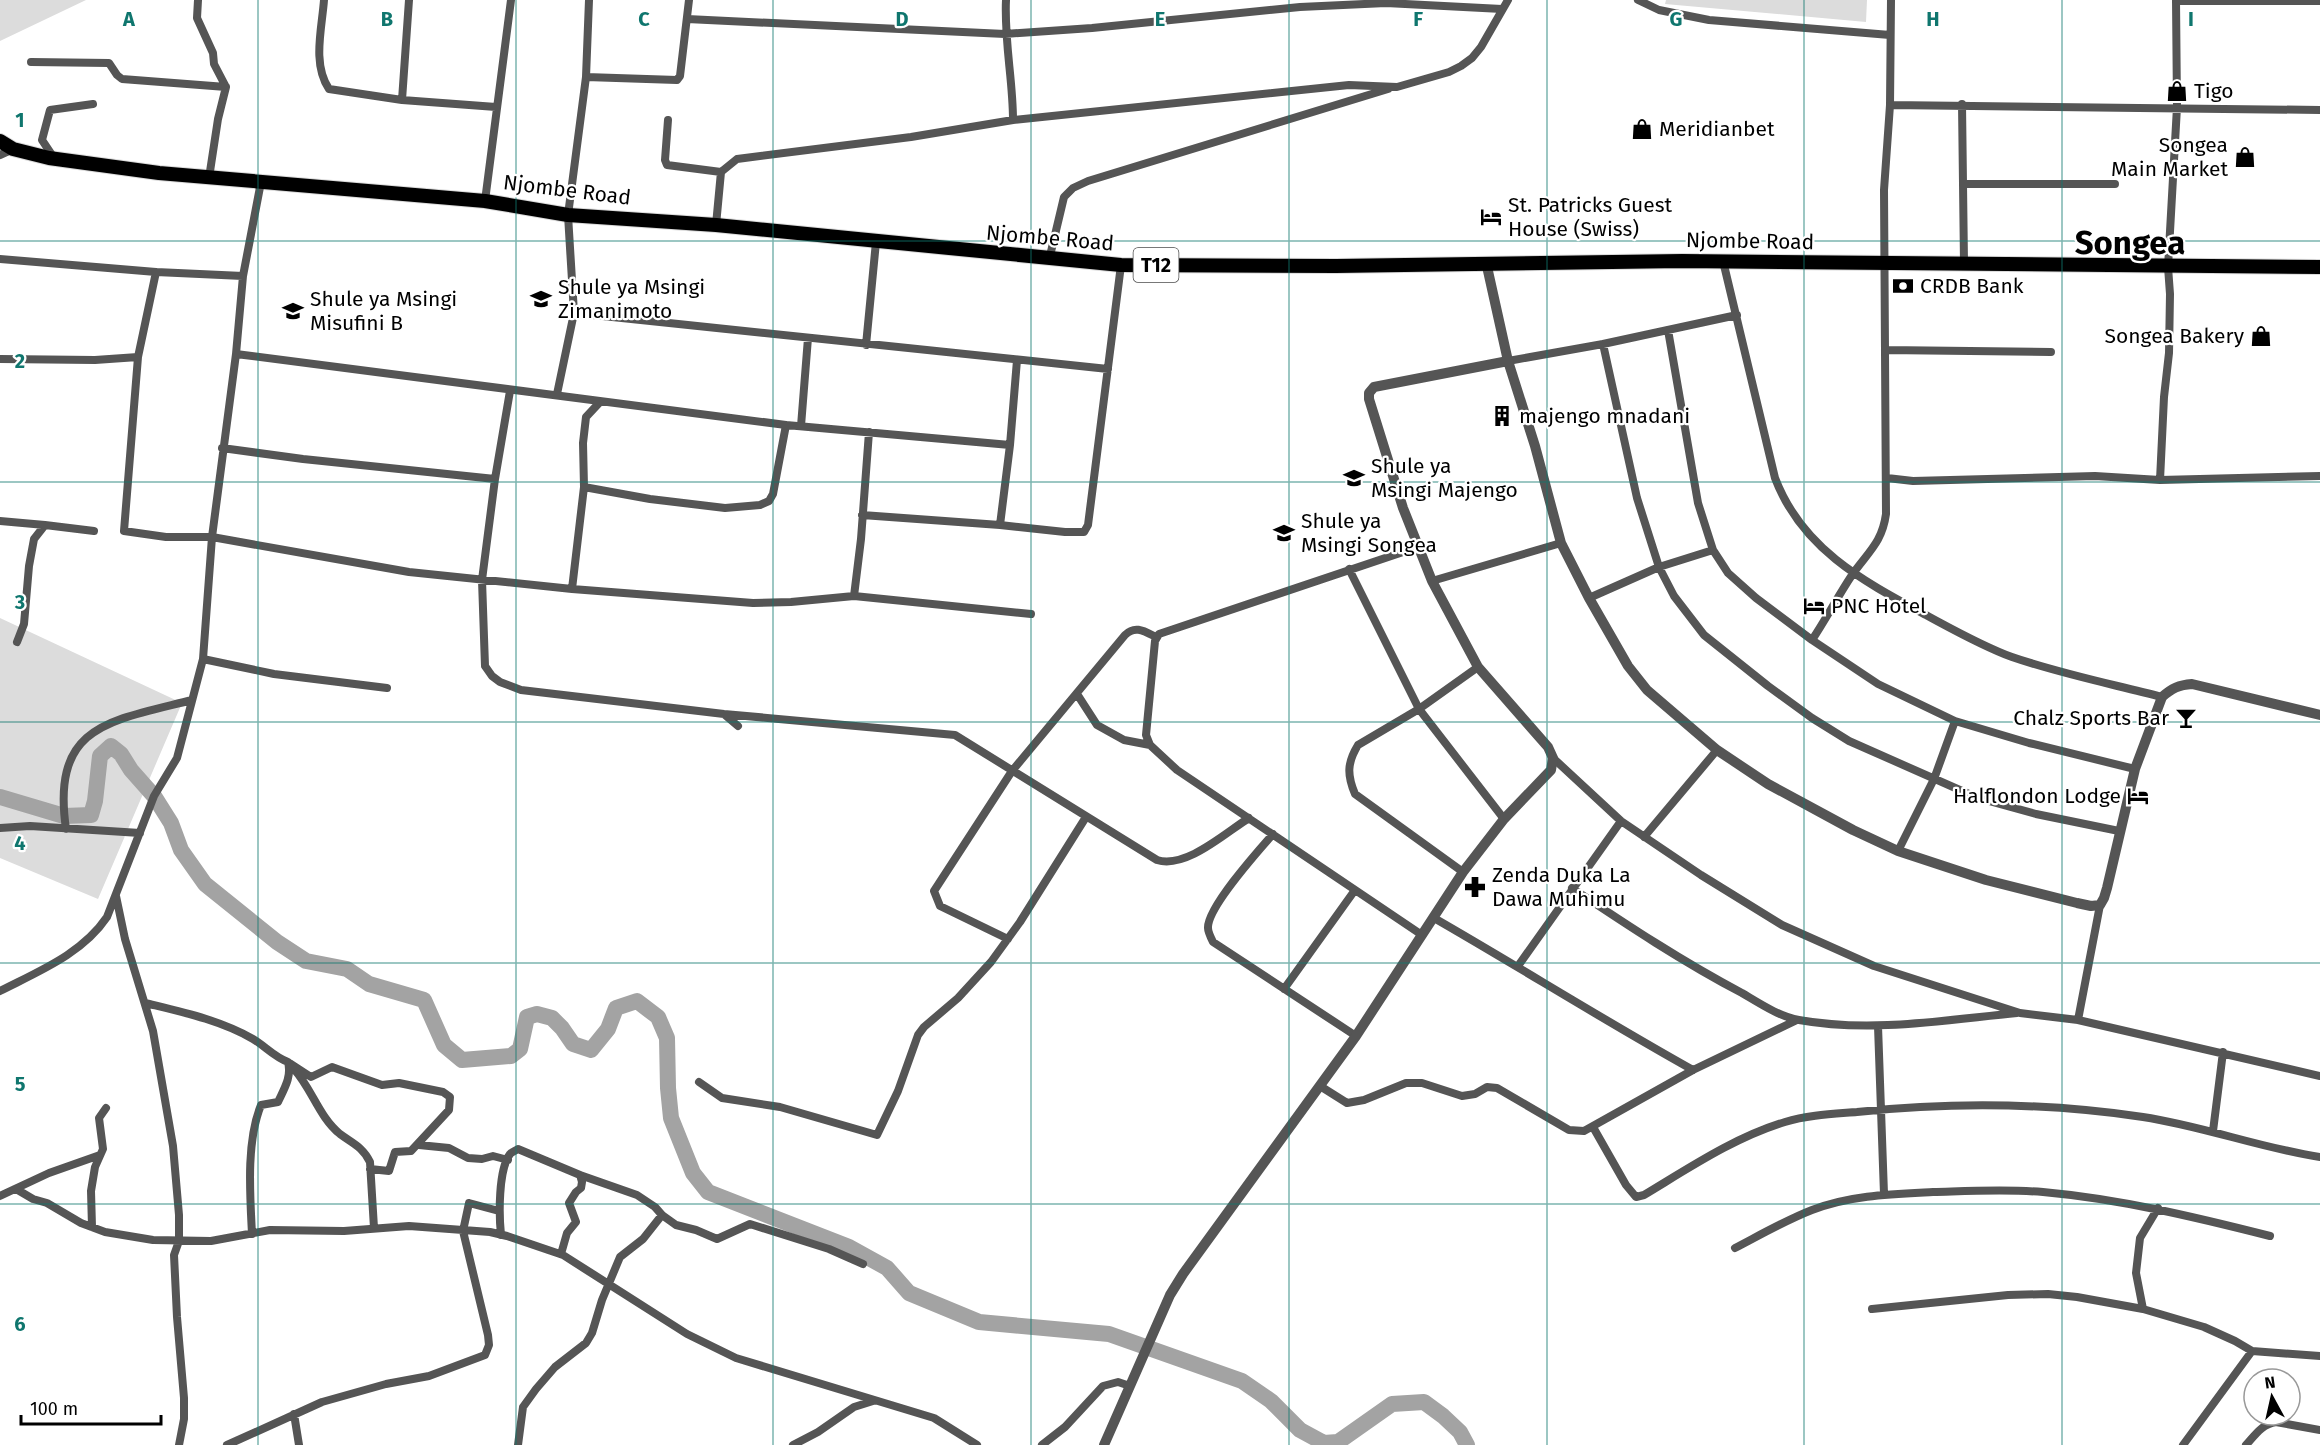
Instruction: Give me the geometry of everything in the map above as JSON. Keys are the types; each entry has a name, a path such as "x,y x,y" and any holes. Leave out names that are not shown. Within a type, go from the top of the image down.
{"highway":[{"name":"Njombe Road","path":"0,141 13,149 54,158 159,173 485,201 568,215 716,225 1049,260 1121,265 1336,266 1486,262 1723,261 2320,267"}],"street":[{"path":"198,0 197,18 213,53 214,64 226,87 218,119 209,178"},
{"path":"324,0 319,64 329,89 402,100 496,107"},
{"path":"402,100 409,0"},
{"path":"485,201 510,0"},
{"path":"557,394 574,313 568,215 586,77 590,0"},
{"path":"586,77 677,80 680,76 689,0"},
{"path":"1006,0 1005,34 1013,85 1013,120"},
{"path":"1049,260 1064,197 1073,188 1088,181 1449,72 1467,63 1481,47 1508,0"},
{"path":"1638,0 1659,10 1709,20 1890,35"},
{"path":"1659,10 1660,0"},
{"path":"1812,640 1853,574 1870,555 1884,531 1887,478 1883,262 1884,190 1890,105 1891,0"},
{"path":"2160,480 2164,397 2169,353 2168,267 2177,107 2176,0 2320,1"},
{"path":"687,19 1005,34 1125,25 1300,4 1386,3 1502,9"},
{"path":"31,62 109,63 122,79 226,87"},
{"path":"716,225 721,172 736,159 911,137 1013,120 1348,85 1397,87"},
{"path":"54,158 42,140 50,110 93,104"},
{"path":"1890,105 1962,104 2320,110"},
{"path":"1962,104 1964,263"},
{"path":"668,120 665,160 667,165 721,172"},
{"path":"0,155 13,149"},
{"path":"0,991 68,955 95,934 107,917 116,896 154,796 177,759 203,659 212,537 222,448 236,354 243,276 261,182"},
{"path":"1963,184 2115,184"},
{"path":"866,345 876,242"},
{"path":"0,259 156,272 243,276"},
{"path":"1723,261 1775,478 1784,500 1813,540 1853,574 1956,632 2011,657 2060,672 2162,697"},
{"path":"1486,262 1508,361 1535,446 1561,543 1628,666 1647,690 1716,750 1816,811 1898,851 2030,892 2091,906 2100,904"},
{"path":"862,514 1084,532 1088,525 1121,265"},
{"path":"156,272 138,357 124,531 166,537 212,537 409,572 572,589 753,603 854,596 1031,614"},
{"path":"574,313 1108,369"},
{"path":"1737,315 1603,344 1374,387 1369,393 1403,508 1418,547 1432,581 1478,667 1539,736 1553,758 1622,821 1782,925 1874,966 2020,1013 2078,1020 2320,1076"},
{"path":"1668,330 1698,503 1713,550 1728,573 1812,640 1878,684 1954,721 2135,769"},
{"path":"801,426 808,339"},
{"path":"1603,344 1637,498 1659,567 1674,596 1704,635 1812,718 1849,741 1978,798 2120,831"},
{"path":"1885,350 2051,352"},
{"path":"236,354 786,425 1010,445"},
{"path":"0,360 95,360 138,357"},
{"path":"1000,525 1017,360"},
{"path":"510,391 495,479 482,580 485,666 500,682 521,690 724,714 955,735 1157,860 1167,863 1183,861 1249,818"},
{"path":"572,589 584,487 586,417 600,402"},
{"path":"584,487 650,499 725,508 760,506 769,501 773,494 786,425"},
{"path":"854,596 869,432"},
{"path":"222,448 495,479"},
{"path":"1887,478 1913,481 2095,476 2160,480 2320,476"},
{"path":"0,521 94,531"},
{"path":"17,642 24,624 29,566 34,539 45,525"},
{"path":"1432,581 1561,543"},
{"path":"1150,746 1146,728 1156,637 1164,631 1418,547"},
{"path":"1589,598 1659,567 1713,550"},
{"path":"1349,569 1419,709 1504,819"},
{"path":"1008,939 940,906 934,891 1012,771 1129,631 1140,629 1156,637"},
{"path":"203,659 263,672 387,688"},
{"path":"1463,872 1355,794 1348,778 1352,754 1358,745 1419,709 1478,667"},
{"path":"2078,1020 2100,904 2104,898 2135,769 2162,697 2172,688 2192,684 2320,715"},
{"path":"1077,694 1097,725 1124,740 1150,746 1177,770 1422,935"},
{"path":"66,829 62,794 65,772 73,753 90,733 138,712 192,700"},
{"path":"724,714 738,726"},
{"path":"1898,851 1934,779 1954,721"},
{"path":"1644,837 1716,750"},
{"path":"1104,1445 1170,1295 1183,1274 1356,1036 1463,872 1504,819 1551,770 1553,758"},
{"path":"699,1082 722,1098 780,1107 877,1135 895,1100 918,1035 958,998 1008,939 1086,817"},
{"path":"1518,966 1622,821"},
{"path":"0,828 30,826 140,833"},
{"path":"1273,834 1223,896 1210,918 1208,929 1213,942 1356,1036"},
{"path":"1572,888 1716,980 1797,1020 1878,1026 2020,1013"},
{"path":"1284,989 1355,890"},
{"path":"116,896 125,939 153,1031 167,1105 177,1189 179,1240 174,1255 184,1398 184,1419 179,1445"},
{"path":"1434,918 1693,1070"},
{"path":"145,1002 207,1018 253,1039 277,1058 288,1062 311,1077 332,1067 382,1085 399,1083 443,1092 450,1096 449,1110 411,1151 395,1152 389,1171 370,1168"},
{"path":"1320,1086 1347,1103 1364,1100 1406,1083 1422,1083 1462,1096 1475,1094 1487,1087 1497,1088 1569,1130 1584,1131 1693,1070 1797,1020"},
{"path":"1878,1026 1884,1194"},
{"path":"2212,1131 2223,1052"},
{"path":"288,1062 297,1072 325,1118 339,1133 359,1146 366,1155 370,1168 374,1228"},
{"path":"252,1234 250,1183 255,1124 261,1105 278,1102 290,1071 288,1062"},
{"path":"1593,1127 1626,1185 1636,1197 1644,1195 1707,1157 1784,1122 1806,1117 1881,1109 1986,1106 2061,1108 2144,1117 2212,1131 2287,1152 2320,1157"},
{"path":"93,1227 91,1191 95,1167 103,1149 99,1118 106,1108"},
{"path":"418,1144 449,1148 468,1158 482,1159 493,1156 508,1160"},
{"path":"501,1234 500,1211 504,1171 510,1154 518,1149 637,1196 656,1207 662,1215 676,1225 717,1239 750,1224 829,1249 863,1264"},
{"path":"0,1196 49,1173 100,1155"},
{"path":"561,1254 567,1233 576,1222 569,1203 581,1188 580,1175"},
{"path":"16,1189 33,1199 47,1203 81,1223 128,1236 153,1240 211,1241 270,1230 344,1231 409,1226 501,1234 561,1254 687,1334 736,1358 934,1419 977,1445"},
{"path":"1734,1248 1813,1209 1884,1194 1982,1191 2041,1192 2158,1208 2270,1236"},
{"path":"227,1445 307,1407 343,1395 429,1376 485,1355 489,1345 488,1335 463,1231 469,1203 500,1211"},
{"path":"2143,1309 2136,1273 2140,1238 2158,1208"},
{"path":"518,1445 523,1407 555,1367 586,1343 592,1333 608,1284 620,1257 644,1239 662,1215"},
{"path":"1872,1309 1938,1301 2048,1294 2143,1309 2204,1327 2253,1352 2320,1356"},
{"path":"2183,1445 2253,1352"},
{"path":"1042,1445 1065,1427 1103,1386 1118,1382 1130,1386"},
{"path":"793,1445 818,1432 854,1407 876,1401"},
{"path":"294,1414 299,1445"},
{"path":"2246,1445 2261,1427 2269,1423 2276,1422 2320,1430"}],"shaded area":[{"path":"0,0 86,0 0,41"},
{"path":"1666,0 1867,0 1866,22 1665,4"},
{"path":"0,618 182,703 98,899 0,858"}],"waterway":[{"path":"0,797 64,816 91,815 95,801 100,756 111,746 121,754 131,770 154,796 171,823 181,850 205,884 277,942 306,961 347,969 369,984 424,1000 444,1045 462,1060 511,1056 520,1049 527,1017 537,1014 552,1018 573,1044 591,1050 608,1029 616,1008 637,1001 658,1017 667,1038 671,1118 693,1173 708,1192 849,1247 887,1268 909,1293 979,1322 1109,1334 1242,1381 1271,1401 1300,1430 1324,1443 1338,1442 1392,1404 1424,1402 1460,1432 1467,1445"}],"place":[{"name":"Tigo","path":"2177,91"},
{"name":"Meridianbet","path":"1642,129"},
{"name":"Songea Main Market","path":"2245,157"},
{"name":"St. Patricks Guest House (Swiss)","path":"1491,217"},
{"name":"CRDB Bank","path":"1903,286"},
{"name":"Shule ya Msingi Zimanimoto","path":"541,299"},
{"name":"Shule ya Msingi Misufini B","path":"293,311"},
{"name":"Songea Bakery","path":"2261,336"},
{"name":"majengo mnadani","path":"1502,416"},
{"name":"Shule ya Msingi Majengo","path":"1354,478"},
{"name":"Shule ya Msingi Songea","path":"1284,533"},
{"name":"PNC Hotel","path":"1814,606"},
{"name":"Chalz Sports Bar","path":"2186,718"},
{"name":"Halflondon Lodge","path":"2138,796"},
{"name":"Zenda Duka La Dawa Muhimu","path":"1475,887"}],"district":[{"name":"Songea","path":"2130,242"}]}
